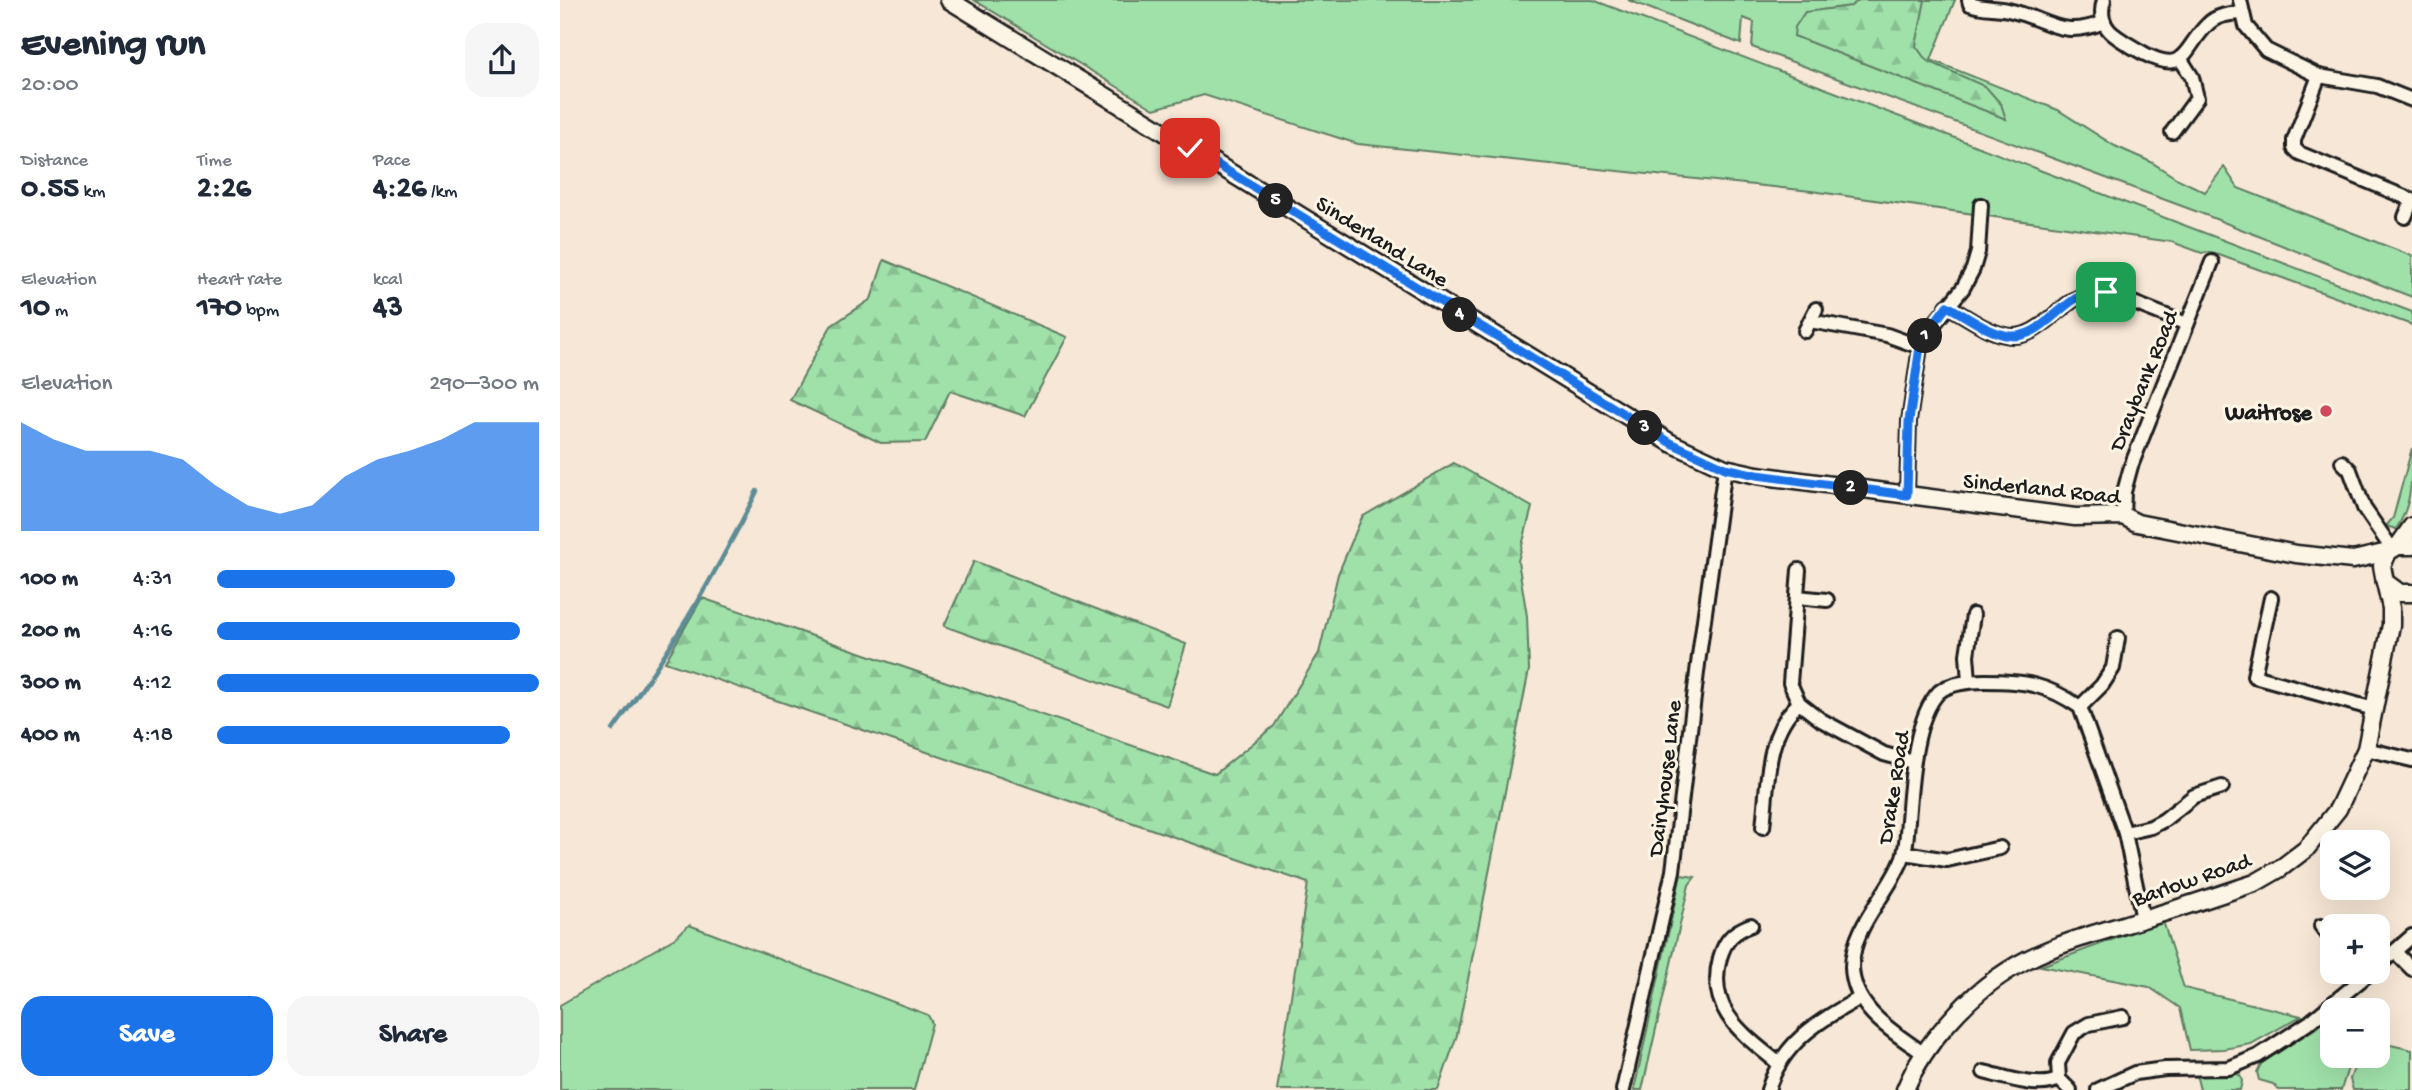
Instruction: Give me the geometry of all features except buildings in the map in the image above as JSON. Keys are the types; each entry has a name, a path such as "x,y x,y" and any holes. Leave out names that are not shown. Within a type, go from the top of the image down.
{"street":[{"name":"Sinderland Lane","path":"949,0 1536,362 1671,443 1725,468"},
{"path":"1969,0 1970,4 1984,9 2006,10 2059,29 2076,30 2104,22"},
{"path":"2104,0 2102,18 2110,32 2162,62 2174,62 2186,55 2208,23 2241,6 2246,26 2266,50 2319,76 2377,86 2412,100"},
{"path":"2172,132 2197,98 2192,78 2180,58"},
{"path":"2319,76 2294,140 2294,148 2298,153 2412,200 2405,217"},
{"path":"1907,495 1909,421 1920,347 1926,334 1963,288 1973,269 1978,252 1981,205"},
{"name":"Draybank Road","path":"2123,516 2124,492 2131,466 2212,262"},
{"path":"1947,306 2007,336 2022,335 2038,328 2076,298 2095,292 2106,292 2187,324"},
{"path":"1811,320 1887,335 1920,347"},
{"path":"2342,462 2350,470 2364,508 2398,548"},
{"name":"Sinderland Road","path":"1725,468 1757,475 2075,517 2123,516 2137,523 2296,554 2353,561 2398,548"},
{"name":"Dairyhouse Lane","path":"1623,1090 1673,871 1725,468"},
{"path":"2384,579 2382,566 2412,526"},
{"name":"Sinderland Road","path":"2353,561 2384,579 2400,593 2412,594"},
{"path":"1799,570 1790,683 1799,703 1821,720 1884,754 1913,762"},
{"name":"Barlow Road","path":"1905,1090 1923,1053 1963,1006 1997,977 2050,948 2255,883 2306,849 2338,809 2366,749 2391,625 2391,608 2384,579"},
{"name":"Barlow Road","path":"2391,625 2412,594"},
{"path":"1797,597 1827,600"},
{"path":"2271,598 2254,676 2374,709"},
{"path":"1969,681 1967,655 1973,615"},
{"path":"2118,638 2113,668 2102,685 2080,707 2125,833 2143,919"},
{"name":"Drake Road","path":"1923,1053 1883,1026 1860,998 1852,967 1857,940 1894,878 1905,853 1913,762 1925,715 1940,691 1969,681 2038,685 2080,707"},
{"path":"1763,827 1773,742 1787,714 1799,703"},
{"path":"2366,749 2412,760"},
{"path":"2125,833 2151,827 2194,796 2222,787"},
{"path":"1905,853 1947,860 2000,848"},
{"path":"1751,925 1734,932 1722,951 1716,973 1717,999 1740,1031 1778,1063"},
{"path":"2390,956 2412,936"},
{"path":"2395,952 2412,969"},
{"path":"2098,1090 2101,1086 2135,1073 2165,1069 2228,1068 2258,1056 2310,1022 2353,984"},
{"path":"1768,1090 1778,1063 1797,1039 1860,998"},
{"path":"2070,1090 2059,1079 2058,1063 2074,1033 2088,1024 2123,1017"},
{"path":"1984,1072 2021,1082 2052,1084 2059,1079"}],"green space":[{"path":"974,0 1593,0 2412,312 2412,325 2219,255 2202,253 2172,242 1811,191 1358,144 1204,95 1154,109"},
{"path":"1628,0 1955,0 1931,60 2058,110 2115,146 2151,162 2205,192 2224,167 2238,188 2412,256 2412,297 2198,212 1752,47 1754,22 1743,18 1741,44"},
{"path":"1859,0 1925,0 1916,46 1926,60 1986,87 2001,104 2006,119 1794,36 1795,27 1805,12 1851,6"},
{"path":"884,260 1067,337 1025,416 950,391 925,442 881,443 790,400 831,326 871,299"},
{"path":"2412,448 2408,501 2396,529 2386,526 2393,518"},
{"path":"1454,463 1532,507 1518,561 1527,616 1529,670 1457,1035 1438,1090 1277,1090 1308,883 665,662 702,598 1215,774 1274,726 1319,653 1338,574 1362,517"},
{"path":"974,561 1186,644 1167,706 944,626"},
{"path":"1681,875 1695,877 1689,885 1642,1090 1634,1090"},
{"path":"2163,921 2184,988 2301,1016 2251,1044 2224,1049 2190,1050 2180,1008 2149,987 2041,966"},
{"path":"689,925 928,1015 932,1023 914,1090 560,1090 560,1005 675,938"},
{"path":"2320,1021 2320,1068 2348,1068 2341,1090 2279,1090 2273,1084 2259,1080 2257,1072 2262,1062"},
{"path":"2390,1045 2412,1050 2412,1090 2353,1090 2350,1079 2354,1068 2390,1068"},
{"path":"2196,1074 2240,1075 2240,1090 2200,1090"}],"waterway":[{"path":"613,730 690,614 757,491"}],"place":[{"name":"Waitrose","path":"2326,411"}],"route":[{"path":"1190,148 1671,443 1725,468 1757,475 1907,495 1909,421 1920,347 1926,334 1947,306 1995,332 2007,336 2022,335 2038,328 2076,298 2095,292 2106,292"}]}
